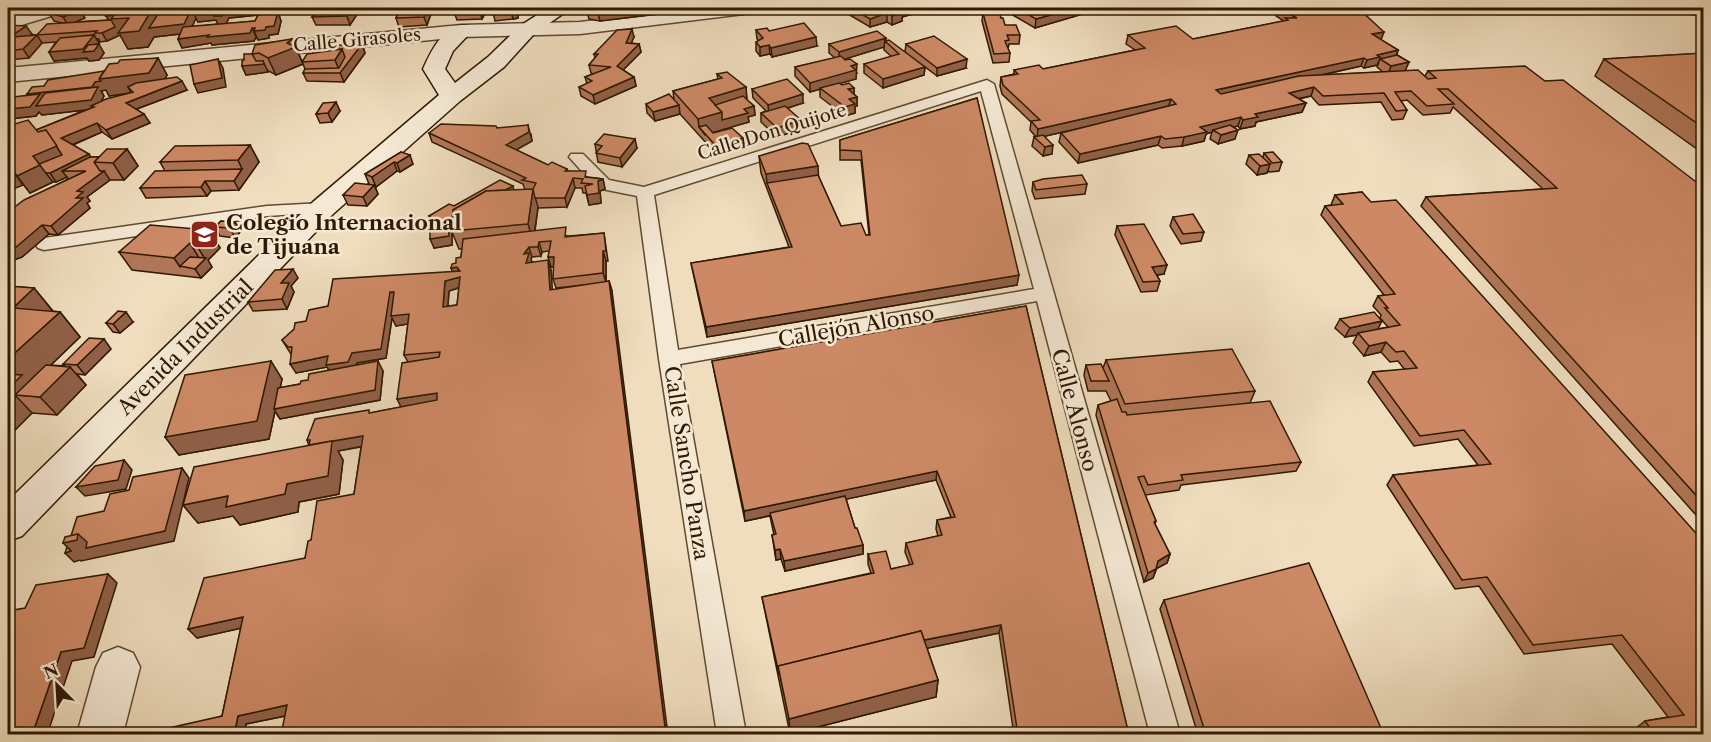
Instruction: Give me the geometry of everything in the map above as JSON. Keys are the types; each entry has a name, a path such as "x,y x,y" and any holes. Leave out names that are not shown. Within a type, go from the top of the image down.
{"street":[{"path":"8,23 58,8"},
{"name":"Avenida Industrial","path":"8,525 323,208 452,96 496,62 527,30 561,8"},
{"name":"Calle Girasoles","path":"8,75 460,31 580,28 744,8"},
{"path":"452,96 434,69 443,49 460,31"},
{"path":"8,98 90,66"},
{"path":"100,735 118,667"}],"lane":[{"name":"Calle Don Quijote","path":"577,157 603,184 645,192 987,84"},
{"name":"Calle Alonso","path":"987,84 1165,735"},
{"name":"Calle Sancho Panza","path":"645,192 669,359 731,735"},
{"path":"44,244 267,211 323,208"},
{"name":"Callejón Alonso","path":"669,359 1043,294"}],"building":[{"path":"62,8 80,10 63,17 49,13"},
{"path":"112,8 120,8 114,15 106,16"},
{"path":"120,8 153,8 139,31 118,33 129,18 111,19"},
{"path":"153,8 191,8 178,9 176,12 191,10 184,24 149,28 160,11 151,12"},
{"path":"321,8 353,8 347,16 312,17"},
{"path":"401,8 427,8 424,17 396,18"},
{"path":"457,8 481,8 480,11 454,12"},
{"path":"493,8 516,8 516,10 493,12"},
{"path":"586,8 640,8 598,13"},
{"path":"850,8 908,8 899,10 902,13 892,16 887,13 870,19"},
{"path":"998,8 1005,25 1016,25 1020,35 1007,35 1009,40 1005,41 1010,53 994,54 983,13"},
{"path":"1016,8 1076,8 1036,19"},
{"path":"1278,8 1328,8 1334,11 1358,8 1384,32 1372,34 1398,50 1367,60 1364,58 1216,90 1221,94 1299,76 1418,70 1428,79 1436,78 1428,71 1525,66 1545,81 1563,80 1704,188 1704,504 1426,197 1557,188 1448,89 1438,89 1454,104 1427,106 1411,91 1395,92 1407,110 1396,111 1384,93 1323,96 1314,87 1289,93 1306,103 1255,114 1258,117 1243,120 1241,117 1200,127 1207,132 1165,139 1161,136 1080,154 1061,133 1176,104 1171,99 1038,129 1031,121 1040,120 1003,85 1001,77 1018,74 1014,70 1039,65 1043,69 1145,48 1128,35 1176,26 1193,39 1288,20 1285,18 1297,18"},
{"path":"225,10 222,16 214,16 217,11"},
{"path":"278,12 274,26 266,27 265,30 254,31 255,28 252,28 250,33 178,39 183,27 255,21 258,15"},
{"path":"111,20 115,27 102,33 95,33 97,31 37,35 47,24"},
{"path":"804,23 816,37 771,48 769,45 760,47 756,42 763,38 756,30 767,28 769,31"},
{"path":"8,25 26,26 8,38"},
{"path":"632,29 626,43 639,44 617,66 634,77 593,95 579,87 592,81 585,77 611,67 589,65 598,54 594,54 617,30"},
{"path":"877,31 886,38 839,52 829,44"},
{"path":"37,35 23,49 8,51 8,42 13,37"},
{"path":"94,35 83,49 49,52 60,38"},
{"path":"934,36 967,59 937,68 906,44"},
{"path":"292,39 287,43 296,47 268,58 259,53 252,54 255,45"},
{"path":"889,40 925,67 883,79 864,64 899,54 885,41"},
{"path":"99,44 94,51 83,52 88,45"},
{"path":"362,44 340,73 303,73 305,69 339,68 345,57 342,49 311,52 314,48"},
{"path":"342,49 335,60 302,62 307,54"},
{"path":"1704,53 1704,128 1604,59"},
{"path":"244,54 252,54 256,61 263,61 264,64 242,66"},
{"path":"1397,55 1409,62 1391,66 1380,59"},
{"path":"841,56 857,64 851,66 856,70 810,83 795,67"},
{"path":"158,58 149,73 99,79 109,64 118,63 120,60"},
{"path":"218,59 222,78 194,84 190,65"},
{"path":"104,71 99,79 101,81 95,82 92,87 27,94 32,87 44,86 48,80"},
{"path":"727,72 746,87 709,98 722,112 698,119 673,91 722,78 717,74"},
{"path":"177,77 182,81 126,103 144,114 106,130 97,123 61,138 89,154 50,173 46,173 39,164 62,155 46,130 38,132 36,130 94,107 91,106 106,99 133,92 128,87 136,83"},
{"path":"787,79 803,94 768,105 752,89"},
{"path":"839,83 842,85 849,83 854,88 848,89 857,97 849,99 855,104 845,107 820,88"},
{"path":"98,87 91,100 36,106 45,93"},
{"path":"40,94 30,107 8,109 8,100 13,97"},
{"path":"669,94 679,105 653,112 646,104"},
{"path":"743,96 754,106 744,109 748,113 722,120 722,112 715,105"},
{"path":"977,98 1019,275 706,327 691,263 792,247 767,183 818,175 841,226 861,223 866,235 870,235 861,151 840,150 840,140"},
{"path":"336,102 328,113 316,114 323,103"},
{"path":"785,106 801,120 777,128 761,113"},
{"path":"28,120 38,132 46,130 57,146 33,156 40,165 17,176 8,164 8,126"},
{"path":"441,124 496,126 497,128 528,125 529,132 506,145 548,165 552,162 567,169 565,171 586,171 585,177 603,179 598,181 599,193 587,195 585,186 593,184 581,183 583,179 573,178 565,198 535,198 533,189 536,183 522,180 526,178 429,133"},
{"path":"706,125 713,133 732,128 743,138 716,146 699,127"},
{"path":"1230,125 1238,130 1221,135 1213,130"},
{"path":"604,134 635,139 620,158 596,153 602,146 595,144"},
{"path":"1043,135 1053,145 1045,147 1034,137"},
{"path":"802,143 808,144 818,166 766,174 759,156"},
{"path":"250,145 238,160 160,162 175,146"},
{"path":"107,149 127,149 113,163 94,162"},
{"path":"401,152 410,155 397,163 394,162 372,177 365,174"},
{"path":"1273,152 1282,162 1272,163 1264,153"},
{"path":"1259,154 1270,164 1260,166 1249,155"},
{"path":"90,157 99,157 94,162 100,171 104,171 77,191 83,192 76,198 83,198 51,226 42,225 15,248 8,250 8,222 11,219 8,219 8,212 24,200 86,171 62,171"},
{"path":"8,164 16,175 8,179"},
{"path":"242,169 234,181 205,181 201,187 140,188 155,171"},
{"path":"1082,175 1087,184 1036,190 1033,182 1043,179"},
{"path":"500,180 513,186 505,190 486,191 453,210 452,221 448,223 449,236 430,239 430,225 443,223 429,216 449,204 454,206"},
{"path":"355,183 374,185 363,197 343,195"},
{"path":"533,189 528,224 452,231 453,210 486,191"},
{"path":"1362,192 1371,202 1396,200 1704,542 1704,735 1655,735 1645,721 1684,715 1622,635 1533,645 1487,577 1462,580 1393,475 1491,464 1464,430 1420,436 1373,372 1417,368 1404,351 1396,352 1386,342 1369,346 1358,333 1400,325 1378,296 1395,294 1325,206 1343,204 1335,195"},
{"path":"1193,214 1204,232 1183,234 1173,217"},
{"path":"221,221 235,222 230,228 215,227"},
{"path":"1144,224 1167,265 1152,267 1160,281 1143,282 1117,226"},
{"path":"150,225 209,230 174,258 119,252"},
{"path":"566,227 565,237 604,233 606,251 603,251 603,273 553,279 554,257 548,257 551,241 539,242 538,247 529,247 524,254 529,253 526,263 548,260 550,290 609,281 666,735 281,735 287,705 238,716 234,735 167,735 169,728 222,716 243,617 188,629 204,578 305,558 308,541 311,540 317,501 354,494 363,436 309,445 310,440 307,440 315,419 369,410 369,413 437,400 437,393 397,399 402,363 439,357 440,352 404,355 409,314 391,316 394,292 390,292 381,349 352,353 348,362 326,365 328,356 290,364 292,347 288,347 282,340 294,329 295,323 306,321 309,310 328,306 333,279 460,271 457,267 451,268 452,264 456,263 456,258 461,257 463,239","holes":["460,277 457,305 443,307 445,281"]},
{"path":"190,257 206,258 195,269 180,266"},
{"path":"293,269 281,283 289,283 282,299 248,302 275,270"},
{"path":"8,286 34,288 13,308 60,312 8,359"},
{"path":"1026,306 1129,735 1018,735 1001,625 924,640 921,631 778,666 779,674 762,597 874,573 868,554 886,551 891,569 913,564 906,543 942,535 937,520 955,517 937,471 744,511 712,361"},
{"path":"118,311 126,312 113,324 106,323"},
{"path":"1374,312 1382,321 1350,328 1340,319"},
{"path":"89,338 104,339 77,365 63,364"},
{"path":"1232,349 1255,391 1125,404 1106,360"},
{"path":"271,361 257,421 165,437 185,375"},
{"path":"378,361 375,390 274,409 278,388 300,384 301,381 308,380 309,374"},
{"path":"1101,364 1109,381 1091,381 1086,365"},
{"path":"46,365 70,367 40,397 15,395"},
{"path":"8,374 22,375 8,389"},
{"path":"1117,399 1122,412 1126,412 1127,415 1270,401 1301,462 1181,475 1183,480 1148,485 1144,476 1138,477 1156,521 1154,522 1170,554 1158,561 1156,569 1148,573 1098,405"},
{"path":"332,441 328,476 287,484 285,494 226,507 228,496 183,505 194,467"},
{"path":"124,460 118,480 76,487 95,466"},
{"path":"182,468 165,531 86,548 87,542 78,534 71,536 77,517 104,511 110,494 129,490 133,477"},
{"path":"845,496 863,545 784,561 780,549 775,550 772,535 776,534 770,513"},
{"path":"78,534 77,540 63,543 65,537"},
{"path":"1309,563 1384,735 1206,735 1164,600"},
{"path":"108,574 84,648 61,652 32,735 8,735 8,611 25,608 36,585"},
{"path":"921,631 938,680 789,719 778,666"}],"place":[{"name":"Colegio Internacional de Tijuana","path":"205,234"}]}
